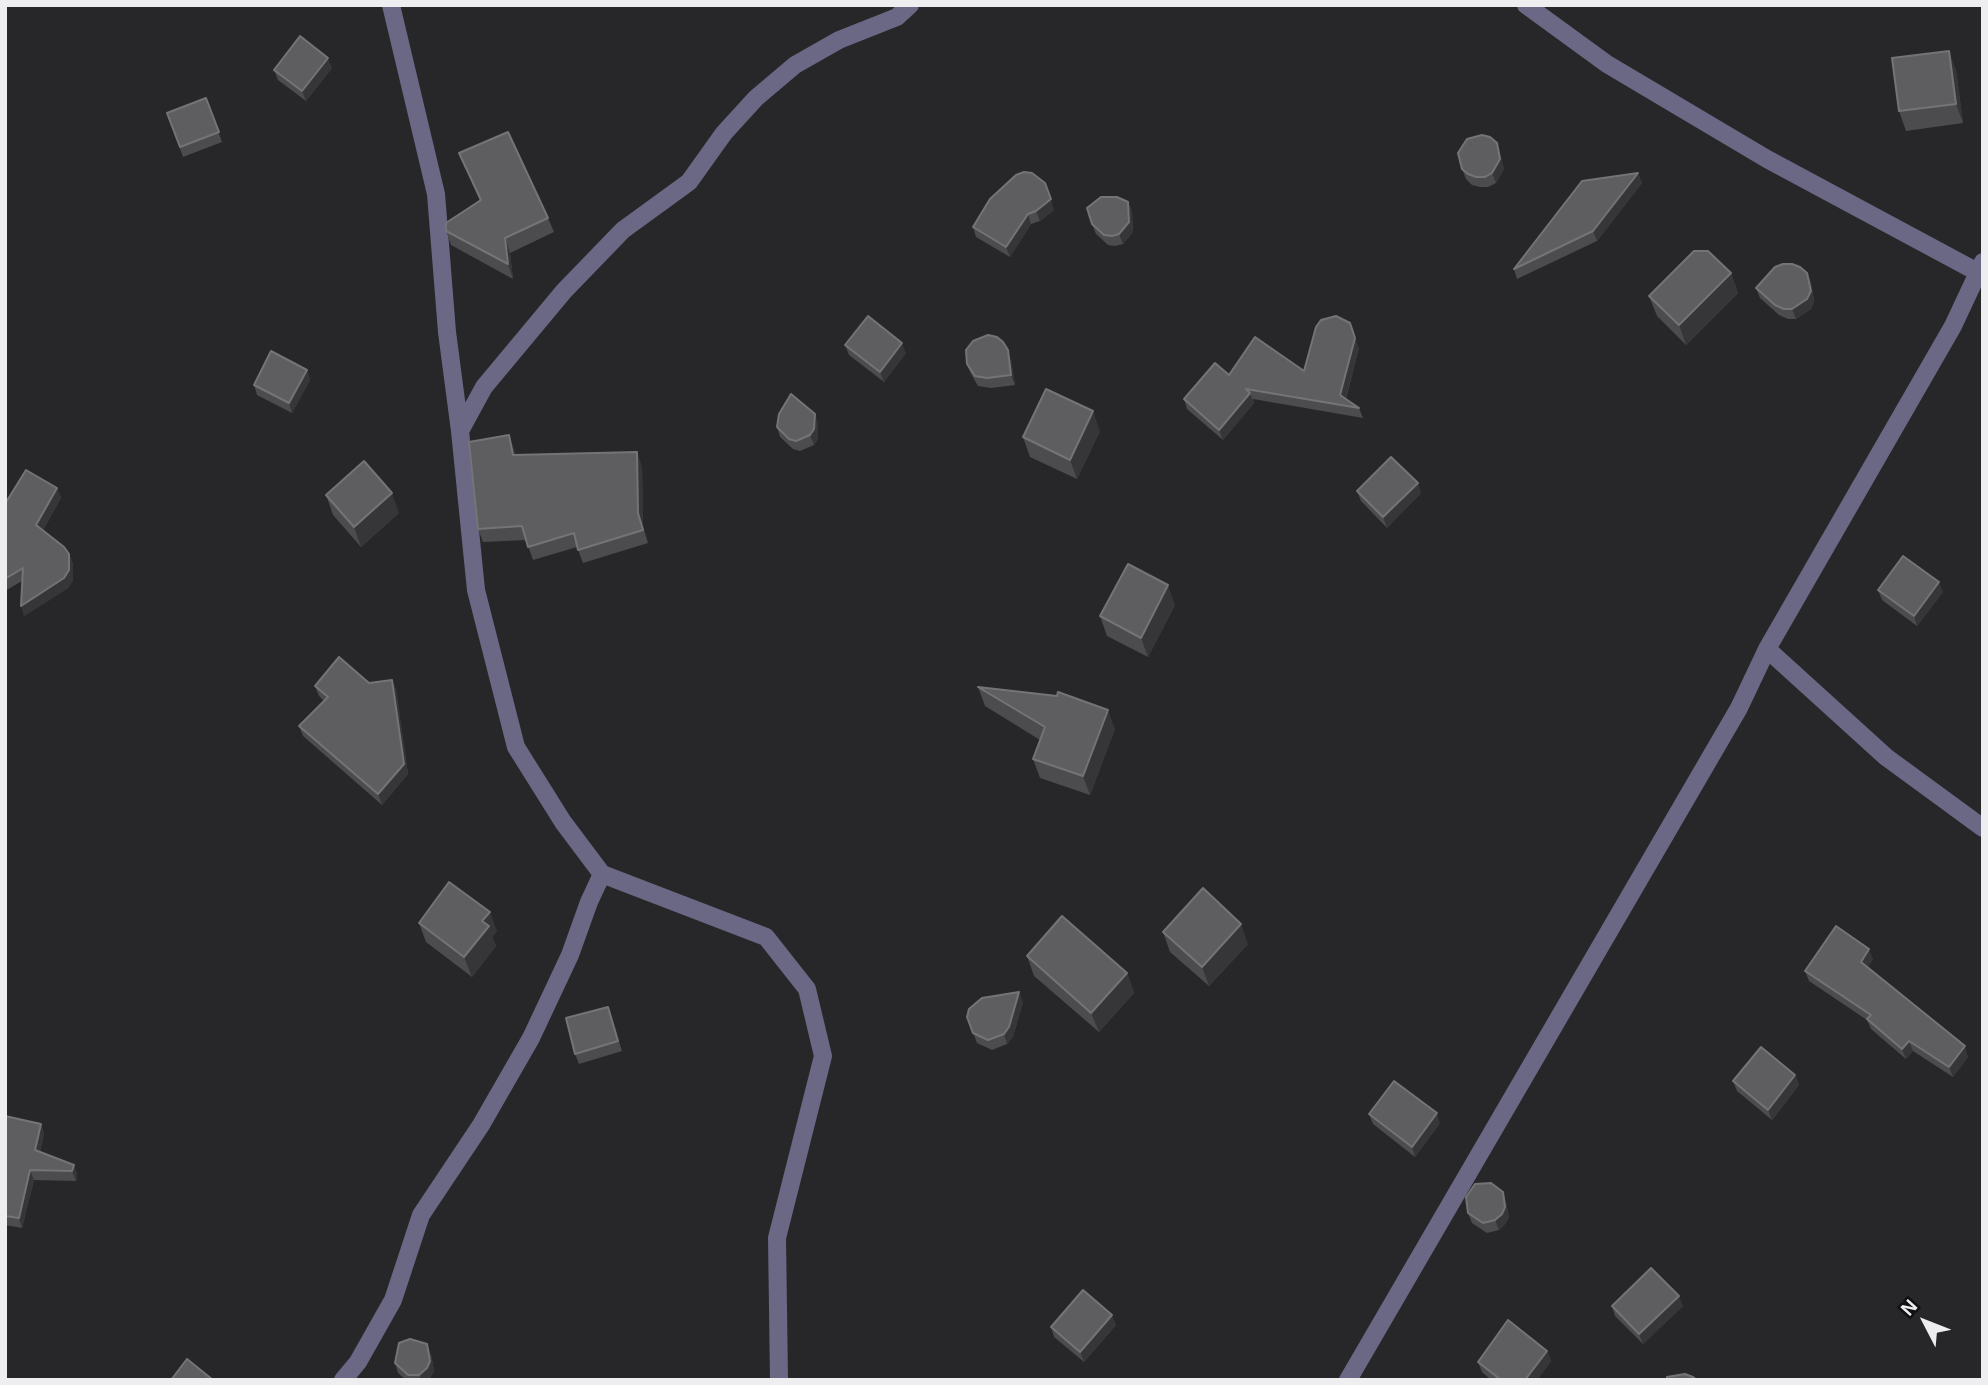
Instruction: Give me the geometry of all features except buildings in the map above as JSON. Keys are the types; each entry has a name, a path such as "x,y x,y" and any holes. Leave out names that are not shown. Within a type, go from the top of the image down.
{"street":[{"path":"391,5 436,194 447,332 460,430 475,590 516,747 563,822 602,874 766,937 807,989 823,1056 777,1238 779,1380"},
{"path":"460,430 484,387 564,291 623,230 689,182 724,133 756,98 795,65 839,40 897,17 909,5"},
{"path":"1348,1380 1740,708 1767,649 1953,326 1981,270 1767,159 1607,64 1526,5"},
{"path":"1767,649 1886,757 1983,828"},
{"path":"343,1380 358,1362 393,1300 421,1215 481,1125 531,1038 570,955 602,874"}]}
